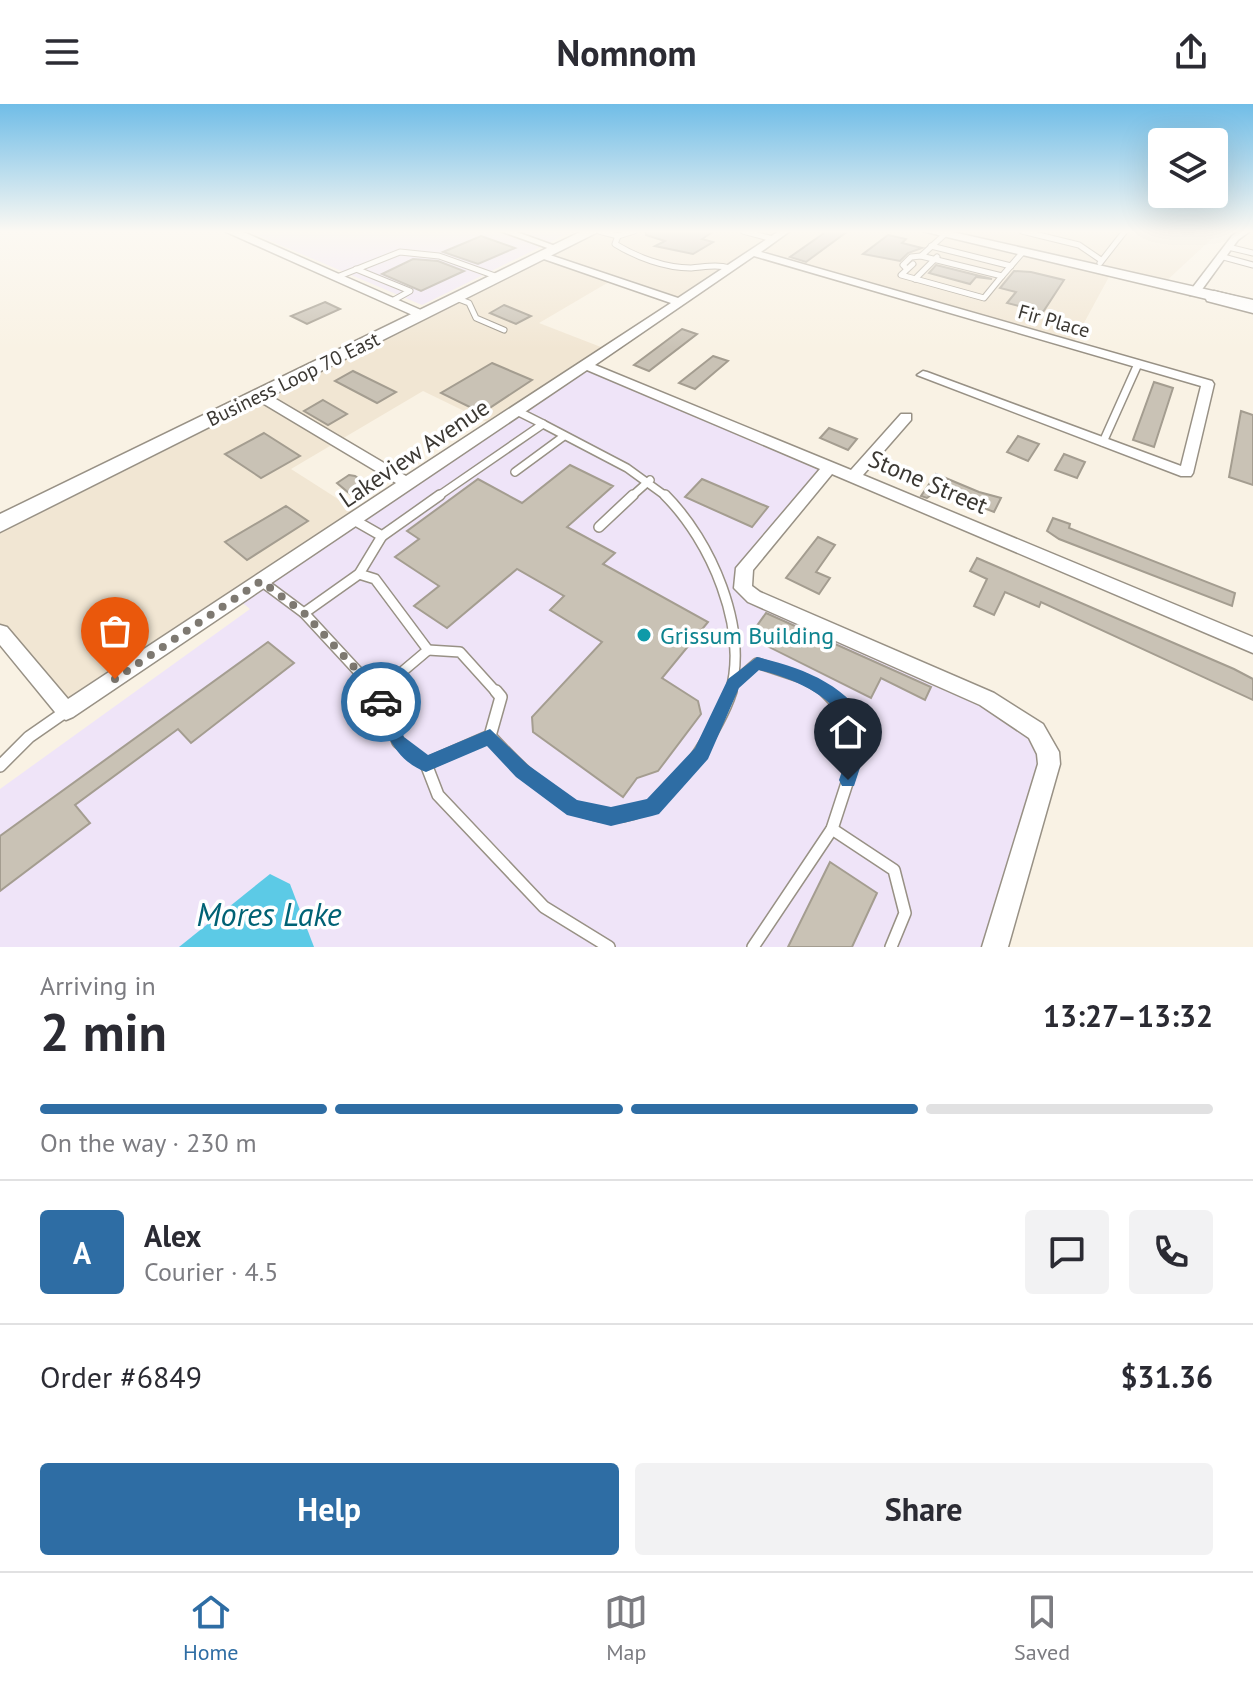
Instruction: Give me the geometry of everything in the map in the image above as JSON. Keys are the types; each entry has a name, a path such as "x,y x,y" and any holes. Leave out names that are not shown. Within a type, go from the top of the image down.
{"highway":[{"path":"1214,297 1252,305"}],"main road":[{"path":"321,270 422,314"},
{"name":"Business Loop 70 East","path":"0,524 511,270"},
{"path":"1114,270 1214,297"}],"street":[{"path":"596,270 680,302"},
{"name":"Lakeview Avenue","path":"66,711 727,270"},
{"name":"Fir Place","path":"813,270 1208,384 1186,473 1103,442"},
{"path":"1194,293 1211,270"},
{"name":"Stone Street","path":"585,365 1253,645"},
{"path":"923,375 1103,442"},
{"path":"259,395 408,484"},
{"path":"853,477 906,417"},
{"path":"830,467 745,568 741,577 743,588 754,597 987,699 1026,723 1043,741 1049,764 995,947"},
{"path":"0,632 66,711"}],"lane":[{"path":"337,277 353,270"},
{"path":"359,270 410,291 392,301"},
{"path":"479,270 498,277"},
{"path":"906,270 901,275 984,298 1007,270"},
{"path":"915,279 921,270"},
{"path":"996,270 1002,276"},
{"path":"359,287 379,279"},
{"path":"456,298 469,303 476,318 504,330"},
{"path":"1103,442 1138,364"},
{"path":"517,411 650,480 697,531 714,571 731,628 733,684"},
{"path":"304,613 359,574 382,536 543,424"},
{"path":"515,472 564,436"},
{"path":"599,527 650,480"},
{"path":"354,520 382,536"},
{"path":"359,574 375,579 428,650"},
{"path":"261,581 304,613 377,692 398,742 426,764 438,795 544,907 609,947"},
{"path":"377,692 428,650 460,652 501,697 490,736"},
{"path":"490,736 522,771 573,808 611,817 652,807 701,753 733,684 757,663 802,675 846,706 864,731 832,829 753,947"},
{"path":"2,760 66,711"},
{"path":"426,764 490,736"},
{"path":"832,829 894,870 905,913 891,947"}],"shaded area":[{"path":"340,270 493,270 422,305"},
{"path":"514,270 726,270 680,301 614,279 539,323 606,349 493,425 423,391 291,469 360,513 68,707 0,625 0,526"},
{"path":"816,270 1178,270 1162,285 1110,275 1072,345"},
{"path":"584,366 828,468 736,567 734,585 745,598 1023,724 1043,761 986,947 0,947 0,789 250,609 238,599"}],"water":[{"name":"Mores Lake","path":"270,874 290,884 314,947 179,947"}],"building":[{"path":"390,270 464,271 421,291 382,274"},
{"path":"931,270 957,270 992,279 976,277 970,284 929,273"},
{"path":"1014,271 1064,280 1043,312 1007,303 1016,292 1000,288"},
{"path":"325,302 340,309 307,324 291,316"},
{"path":"504,305 531,316 516,324 490,313"},
{"path":"682,329 697,334 649,371 634,365"},
{"path":"713,356 728,361 695,389 679,383"},
{"path":"492,363 532,380 482,413 441,393"},
{"path":"353,371 396,392 377,403 335,381"},
{"path":"1154,382 1173,388 1154,447 1133,440"},
{"path":"323,400 347,414 328,425 304,411"},
{"path":"1241,411 1253,415 1253,485 1229,477"},
{"path":"829,428 857,439 848,450 820,438"},
{"path":"264,433 300,456 261,478 225,454"},
{"path":"1018,436 1039,444 1028,461 1007,452"},
{"path":"1064,454 1085,462 1077,478 1055,470"},
{"name":"Grissum Building","path":"570,465 613,486 567,527 615,553 603,564 708,622 662,678 698,701 701,714 658,771 637,778 623,797 533,732 532,717 602,642 550,610 564,596 517,569 447,628 414,606 439,586 395,557 419,539 407,531 478,479 522,503"},
{"path":"936,474 1001,498 994,512 938,490 927,498 921,496"},
{"path":"349,475 367,484 350,494 337,483"},
{"path":"702,479 768,507 752,527 685,497"},
{"path":"286,506 308,521 247,560 225,542"},
{"path":"1053,518 1070,524 1069,528 1235,593 1232,606 1059,539 1047,531"},
{"path":"818,537 835,545 816,572 830,578 819,594 786,578"},
{"path":"977,558 1234,669 1253,679 1253,700 1041,602 1039,607 1005,592 994,615 974,606 987,579 970,571"},
{"path":"766,613 931,687 925,700 881,678 871,698 749,637"},
{"path":"268,642 294,663 191,743 178,729 75,805 90,823 0,891 0,836"},
{"path":"830,862 877,893 852,947 788,947"}],"way so far":[{"path":"115,679 261,581 304,613 313,627 377,692 381,702"}],"place":[{"name":"Grissum Building","path":"644,635"}],"route":[{"path":"381,702 398,742 426,764 490,736 522,771 573,808 611,817 652,807 701,753 733,684 757,663 802,675 846,706 864,731 848,780"}]}
